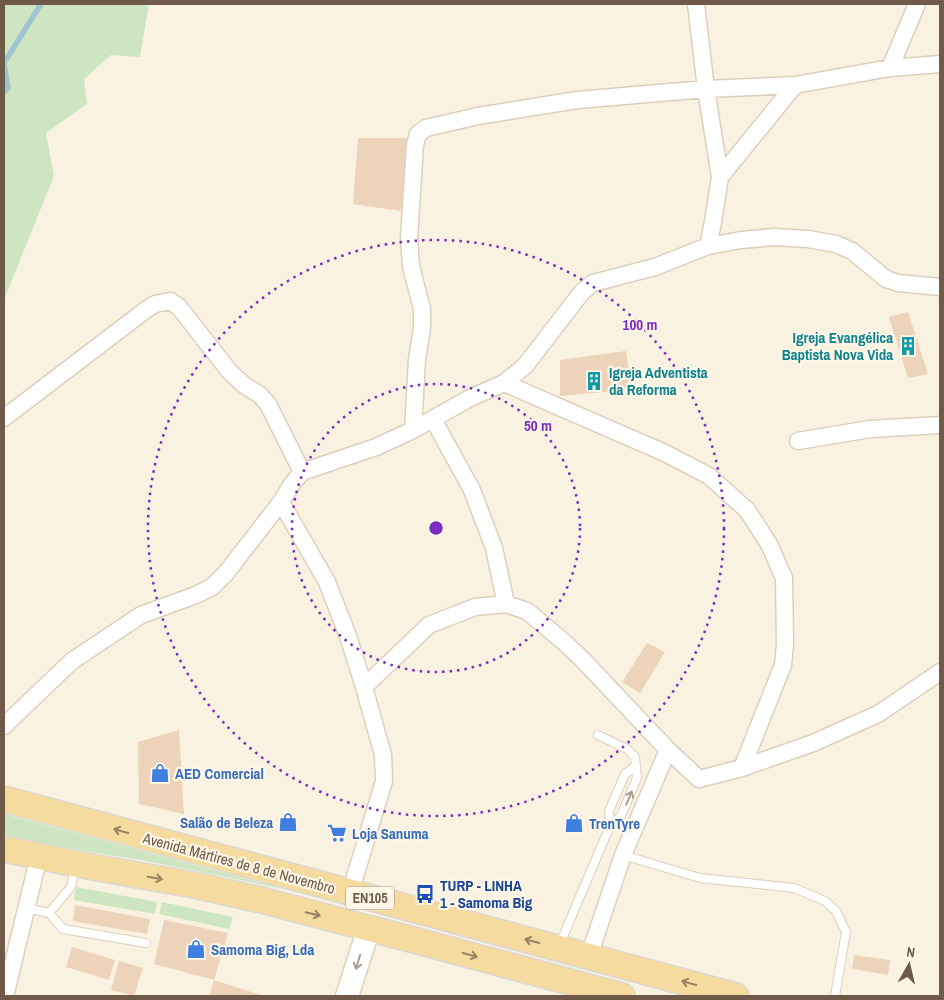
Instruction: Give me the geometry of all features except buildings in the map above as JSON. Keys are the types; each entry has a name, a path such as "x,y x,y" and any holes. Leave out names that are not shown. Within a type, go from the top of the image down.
{"main road":[{"name":"Avenida Mártires de 8 de Novembro","path":"4,799 736,996"},
{"name":"Avenida Mártires de 8 de Novembro","path":"4,848 76,864 199,886 270,903 622,996"}],"street":[{"path":"696,4 706,89 720,177 708,246"},
{"path":"890,68 917,4"},
{"path":"412,430 417,360 422,328 422,309 411,266 409,238 414,145 418,134 426,128 478,116 577,100 706,89 795,85 890,68 940,64"},
{"path":"720,177 795,85"},
{"path":"4,726 72,661 141,615 196,595 212,587 226,573 302,472 376,447 412,430 470,398 504,383 525,366 582,292 593,283 655,267 708,246 774,237 808,239 836,244 852,251 886,279 898,283 940,287"},
{"path":"4,418 147,309 155,304 170,301 180,307 229,371 260,395 268,404 302,472"},
{"path":"504,383 665,454 708,476 747,510 769,544 784,578 785,644 783,665 742,768"},
{"path":"433,419 472,490 494,548 506,604"},
{"path":"798,441 870,429 940,425"},
{"path":"280,502 328,582 364,687 382,756 384,781 350,893"},
{"path":"364,687 429,625 475,607 506,604 527,611 564,642 668,750 699,779 742,768 813,743 878,714 940,672"},
{"path":"589,956 623,855 668,750"},
{"path":"5,996 39,856"},
{"path":"347,996 368,928"}],"lane":[{"path":"559,948 610,826 621,816 637,778 634,758 627,749 598,735"},
{"path":"610,826 609,811 625,774 636,766"},
{"path":"623,855 700,878 794,888 825,901 836,911 846,932 835,996"},
{"path":"49,913 71,887 76,864"},
{"path":"26,908 49,913 63,929 146,943"}],"green space":[{"path":"4,4 149,4 140,57 111,55 84,79 87,104 46,133 54,176 4,300"},
{"path":"4,814 291,891 140,860 4,838"},
{"path":"76,887 157,902 155,914 74,900"},
{"path":"162,902 233,917 229,929 159,914"}],"waterway":[{"path":"4,92 8,88 4,63 41,4"}],"place":[{"name":"Igreja Evangélica Baptista Nova Vida","path":"908,346"},
{"name":"Igreja Adventista da Reforma","path":"594,381"},
{"name":"AED Comercial","path":"160,773"},
{"name":"Salão de Beleza","path":"288,822"},
{"name":"TrenTyre","path":"574,823"},
{"name":"Loja Sanuma","path":"337,833"},
{"name":"TURP - LINHA 1 - Samoma Big","path":"425,894"},
{"name":"Samoma Big, Lda","path":"196,949"}]}
